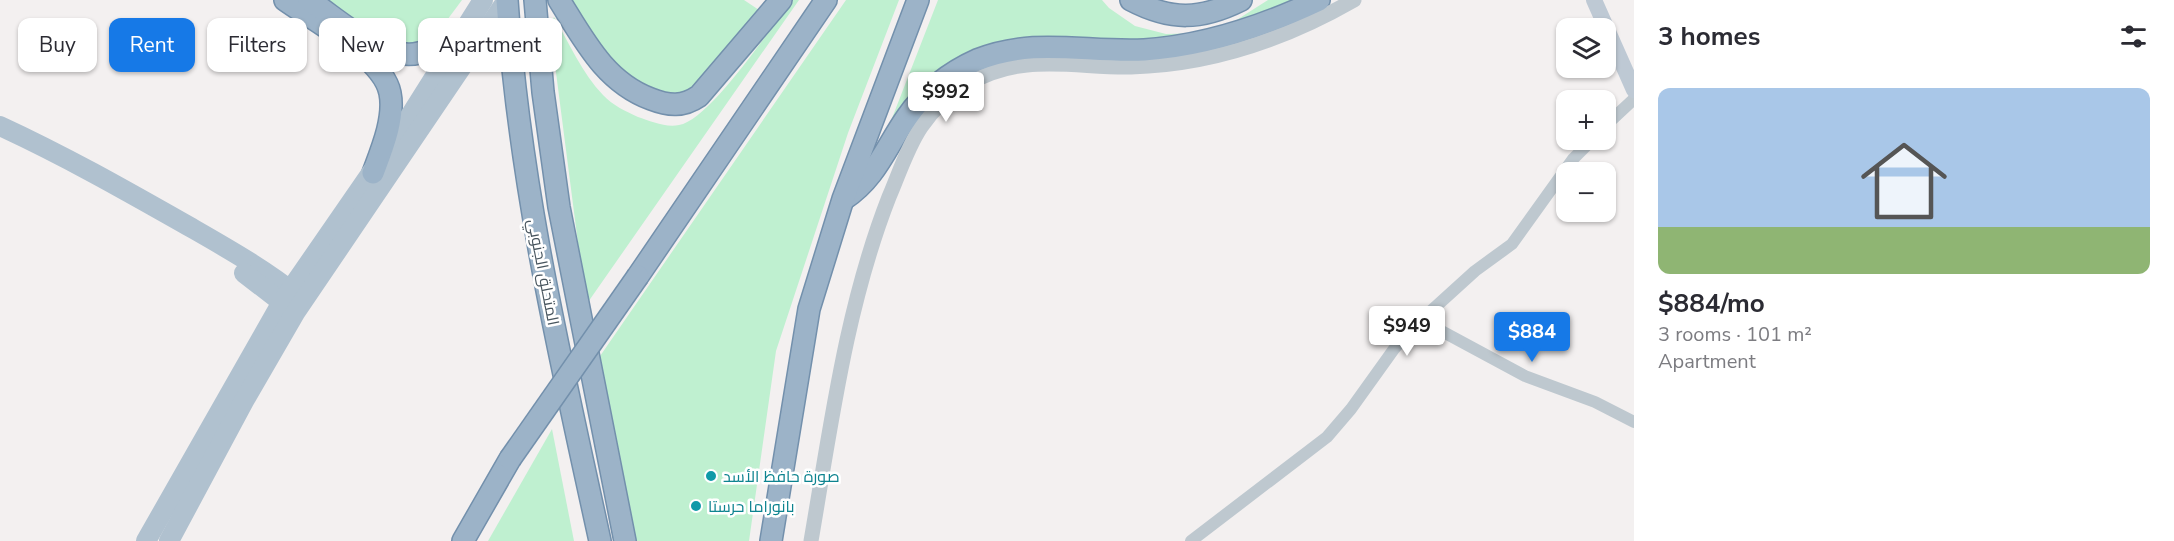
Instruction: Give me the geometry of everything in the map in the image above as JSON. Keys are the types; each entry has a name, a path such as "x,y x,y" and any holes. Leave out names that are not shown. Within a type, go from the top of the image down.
{"highway":[{"path":"285,0 364,56 384,76 391,102 384,138 373,173"},
{"path":"309,0 387,51 418,53"},
{"name":"المتحلق الجنوبي","path":"507,0 512,72 535,232 600,541"},
{"name":"المتحلق الجنوبي","path":"535,0 543,92 559,207 625,541"},
{"path":"559,0 581,35 616,81 635,93 674,105 699,96 781,0"},
{"path":"463,541 510,459 826,0"},
{"path":"771,541 808,309 843,199 918,0"},
{"path":"1131,0 1166,15 1185,16 1214,11 1241,0"},
{"path":"843,199 871,176 907,116 923,98 942,80 976,61 1032,46 1120,51 1196,43 1257,26 1319,0"}],"main road":[{"path":"471,18 483,0"},
{"path":"146,541 373,173 467,59 507,0"},
{"path":"1594,0 1634,90"},
{"path":"293,301 409,132 440,72"},
{"path":"0,126 51,156 245,259 293,301"},
{"path":"0,139 51,156"},
{"path":"169,541 236,397"}],"street":[{"path":"811,541 842,366 869,249 910,145 935,110 968,84 1007,68 1048,64 1134,67 1207,58 1277,38 1354,0"},
{"path":"1616,116 1634,99"},
{"path":"1191,541 1327,437 1394,350 1421,320 1475,271 1512,244 1573,159 1582,150"},
{"path":"1421,320 1525,376 1595,402 1634,422"}],"green space":[{"path":"307,0 462,0 449,18 418,18 418,51 412,53 406,50 406,18 343,18"},
{"path":"568,0 744,0 762,12 729,55 675,105 619,81"},
{"path":"792,0 799,0 586,305 556,72 562,72 562,32 582,68 607,99 638,117 669,126 679,125 692,119 707,107 755,50"},
{"path":"846,0 899,0 848,133 776,351 749,541 635,541 598,359"},
{"path":"938,0 1102,0 1109,8 1135,26 1166,34 1201,33 1227,26 1268,0 1318,0 1204,43 1034,45 887,131"},
{"path":"552,429 574,541 488,541"}],"place":[{"name":"صورة حافظ الأسد","path":"711,476"},
{"name":"بانوراما حرستا","path":"696,506"}]}
